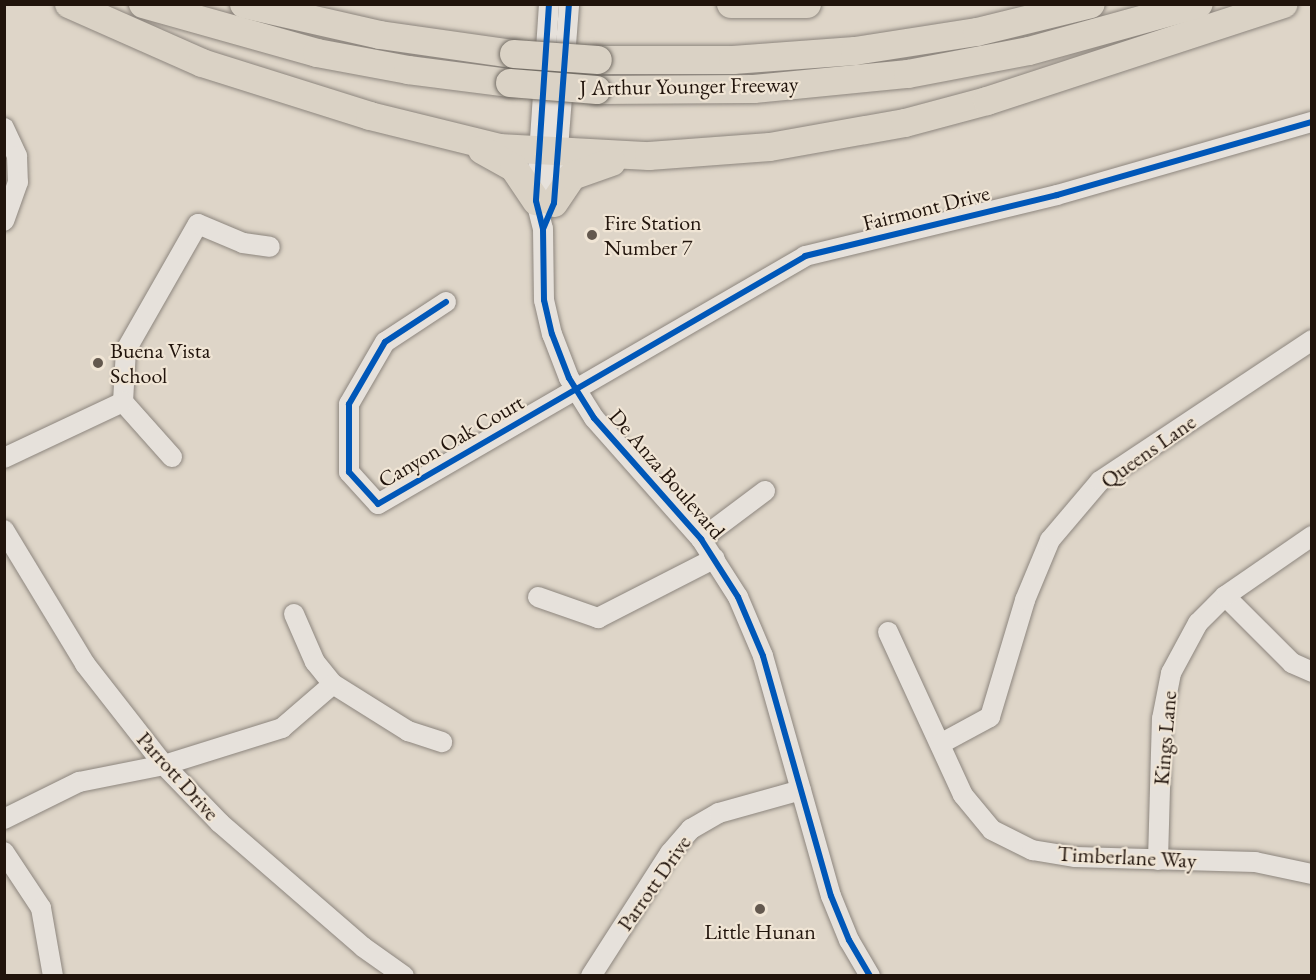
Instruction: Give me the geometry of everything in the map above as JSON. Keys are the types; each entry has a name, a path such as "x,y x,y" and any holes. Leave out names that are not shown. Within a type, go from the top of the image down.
{"highway":[{"path":"69,4 161,46 246,79 462,140 500,148 649,156 770,147 905,123 995,98 1284,4"},
{"name":"J Arthur Younger Freeway","path":"143,4 317,53 408,70 510,83 597,90 754,89 908,74 1040,48 1199,4"},
{"name":"J Arthur Younger Freeway","path":"244,4 380,35 514,54 598,60 733,60 855,51 977,32 1091,4"},
{"path":"731,4 807,4"},
{"path":"462,140 514,168 545,202 577,173 649,156"}],"street":[{"name":"De Anza Boulevard","path":"549,4 548,150 542,282 547,317 576,390 604,431 701,539 715,558 756,638 839,919 870,975"},
{"name":"De Anza Boulevard","path":"548,150 568,4"},
{"name":"Fairmont Drive","path":"576,390 805,256 1057,195 1311,122"},
{"path":"4,128 17,156 18,182 4,221"},
{"path":"172,457 123,402 126,350 198,224 243,243 270,247"},
{"name":"Canyon Oak Court","path":"446,302 385,342 349,404 349,472 378,504 576,390"},
{"name":"Queens Lane","path":"940,744 990,717 1025,600 1050,540 1100,481 1311,340"},
{"path":"4,458 123,402"},
{"path":"701,539 765,491"},
{"name":"Parrott Drive","path":"4,530 85,664 164,765 220,824 363,947 404,975"},
{"name":"Kings Lane","path":"1158,860 1162,719 1171,673 1198,623 1225,596 1311,536"},
{"path":"538,597 598,618 715,558"},
{"path":"1225,596 1292,663 1311,672"},
{"path":"294,614 315,662 333,684 408,731 442,742"},
{"name":"Timberlane Way","path":"888,632 963,795 992,830 1032,850 1075,857 1255,862 1311,874"},
{"path":"4,819 79,782 164,765 282,728 333,684"},
{"name":"Parrott Drive","path":"591,975 670,853 691,829 719,813 801,790"},
{"path":"4,852 41,908 53,975"}],"cycle path":[{"path":"549,4 536,201 543,229 544,300 552,334 569,378 594,418 701,539 738,597 763,656 831,896 849,940 870,976"},
{"path":"543,229 554,203 569,4"},
{"path":"446,302 385,342 349,404 349,472 378,504 805,256 1057,195 1312,122"}],"place":[{"name":"Fire Station Number 7","path":"592,235"},
{"name":"Buena Vista School","path":"98,363"},
{"name":"Little Hunan","path":"760,909"}]}
